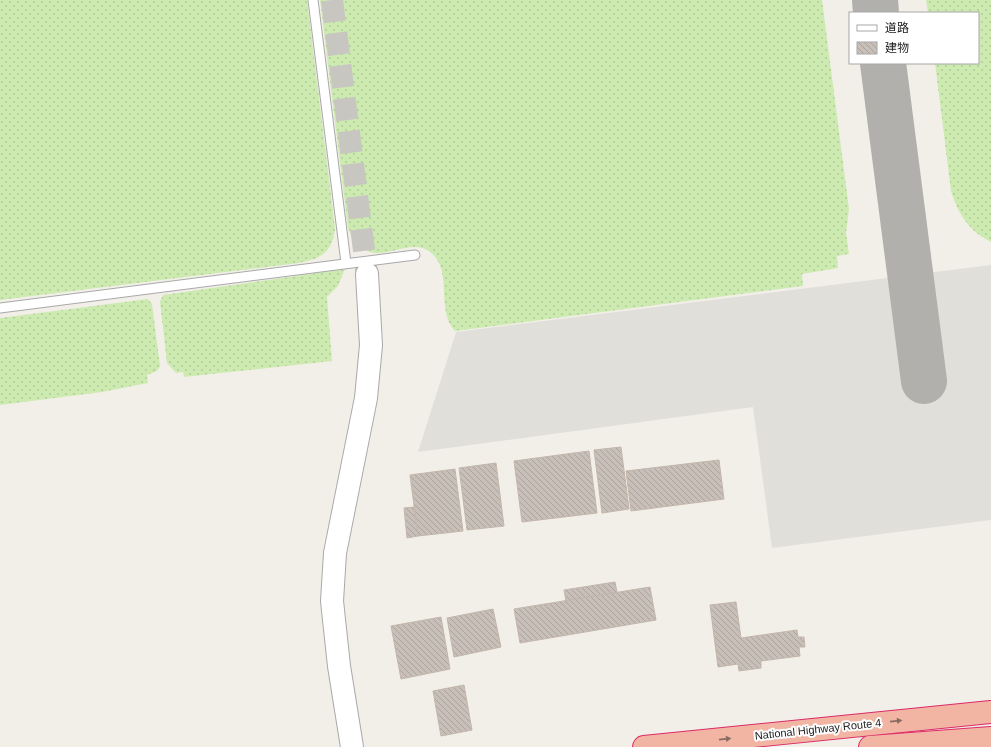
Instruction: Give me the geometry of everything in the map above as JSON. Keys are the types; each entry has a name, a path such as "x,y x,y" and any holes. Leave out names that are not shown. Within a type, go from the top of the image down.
{"highway":[{"name":"National Highway Route 4","path":"644,747 991,712"},
{"path":"870,747 991,738"}],"street":[{"path":"352,747 339,666 332,602 335,554 366,398 371,345 367,274"}],"lane":[{"path":"313,0 346,263"},
{"path":"0,308 415,255"}],"shaded area":[{"path":"991,265 991,520 772,548 753,407 418,452 456,332"}],"green space":[{"path":"0,0 307,0 335,228 334,236 328,249 314,259 299,263 0,300"},
{"path":"320,0 822,0 849,209 846,233 849,254 837,256 838,268 802,274 803,286 455,331 449,322 446,312 441,269 437,260 430,252 420,248 410,247 388,252 377,253 367,251 357,243 348,228"},
{"path":"926,0 991,0 991,242 976,233 965,221 957,207 951,191 935,64 979,64 979,12 928,12"},
{"path":"345,269 338,286 327,297 332,361 184,377 183,372 176,373 167,363 160,302 163,295"},
{"path":"148,299 152,304 160,366 157,371 147,375 148,383 102,392 0,405 0,318"}],"building":[{"path":"621,447 629,509 602,513 594,450"},
{"path":"589,451 597,513 522,522 514,461"},
{"path":"719,460 724,499 631,511 626,471"},
{"path":"496,463 504,526 467,530 459,468"},
{"path":"455,469 463,531 418,536 410,475"},
{"path":"414,507 418,536 407,538 404,508"},
{"path":"615,582 617,592 566,601 564,590"},
{"path":"650,587 656,620 520,643 514,609"},
{"path":"736,602 741,638 797,630 798,637 804,637 805,647 799,647 800,656 761,661 761,668 739,671 738,664 718,667 710,605"},
{"path":"493,609 501,647 454,657 447,618"},
{"path":"441,617 450,669 401,679 391,626"},
{"path":"464,685 472,730 441,736 433,691"}],"taxiway":[{"path":"875,0 876,12"},
{"path":"883,64 924,381"}],"tunnel":[{"path":"332,0 367,274"}]}
